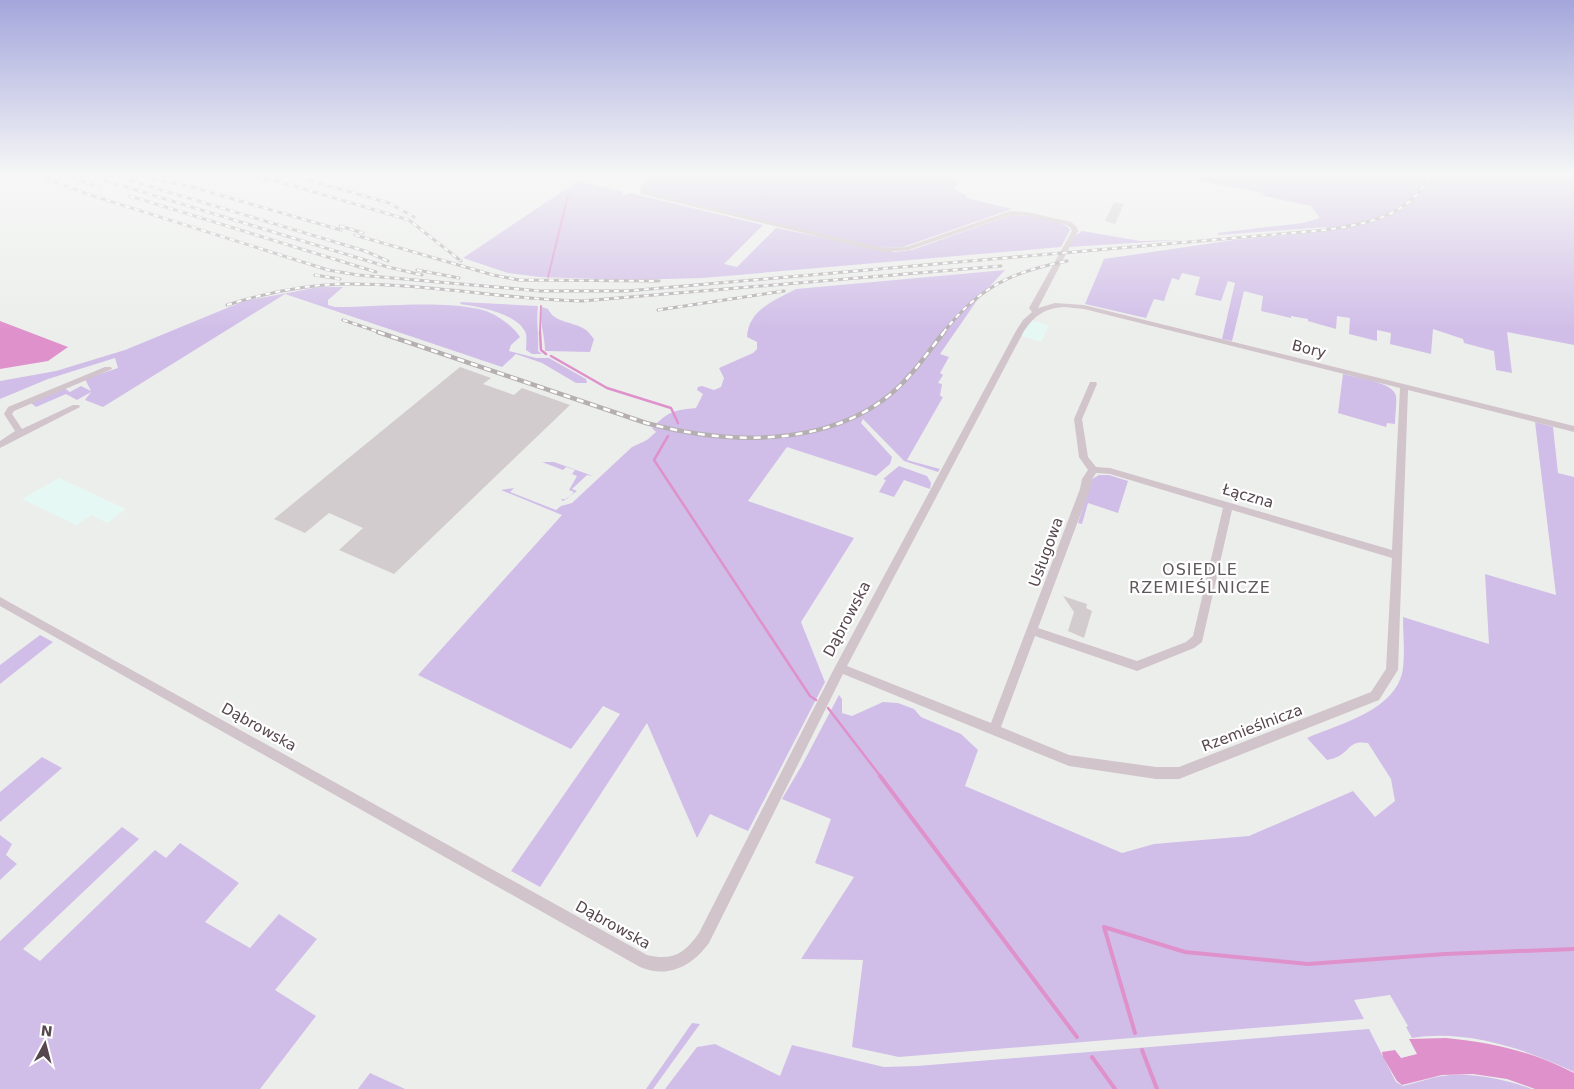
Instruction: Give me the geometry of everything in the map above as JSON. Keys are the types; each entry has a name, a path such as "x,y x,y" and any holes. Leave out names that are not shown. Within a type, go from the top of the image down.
{"street":[{"name":"Dąbrowska","path":"785,227 883,250 907,249 969,227"},
{"name":"Dąbrowska","path":"0,602 645,962 662,966 674,964 687,957 704,938 840,668 1020,331 1027,319 1036,311 1033,308 1075,231 1074,227"},
{"path":"1039,298 1057,305"},
{"name":"Bory","path":"1036,311 1057,305 1084,307 1574,429"},
{"path":"18,434 19,431 8,414 11,409 108,369"},
{"path":"1093,470 1084,457 1078,419 1094,384"},
{"name":"Rzemieślnicza","path":"840,668 1070,760 1156,773 1179,772 1376,696 1392,670 1395,555 1404,386"},
{"path":"0,445 18,434 76,407"},
{"name":"Łączna","path":"1093,470 1110,471 1395,555"},
{"name":"Usługowa","path":"994,731 1033,631 1085,489 1087,478 1093,470"},
{"path":"1033,631 1137,666 1198,639 1228,506"}],"shaded area":[{"path":"510,227 761,227 724,264 737,267 776,228 895,252 912,250 978,227 1068,227 1070,230 1061,247 702,278 626,280 540,277 508,273 463,258"},
{"path":"791,227 961,227 903,247 880,248"},
{"path":"1270,227 1574,227 1574,345 1507,332 1512,373 1496,370 1494,351 1464,343 1463,339 1433,329 1431,354 1390,344 1391,333 1377,330 1377,341 1349,334 1350,318 1337,316 1336,329 1308,321 1308,319 1291,316 1291,318 1261,311 1263,296 1244,291 1232,341 1222,339 1235,283 1228,281 1221,301 1195,295 1200,277 1182,273 1179,280 1172,278 1164,301 1154,299 1146,318 1085,304 1104,259 1234,240 1329,231 1326,227 1219,235 1217,233"},
{"path":"1082,231 1140,241 1182,240 1068,247 1075,236"},
{"path":"1005,270 978,299 940,354 949,357 940,373 943,375 938,383 942,384 940,396 943,397 907,460 940,469 938,472 904,461 863,419 861,423 892,457 890,464 876,476 787,447 748,501 854,538 801,622 825,682 748,831 710,814 697,838 647,723 540,887 511,871 620,714 603,706 571,749 418,675 562,515 501,490 514,488 510,492 556,510 561,506 572,503 632,447 647,440 656,432 652,428 662,418 676,411 696,408 703,394 697,390 698,387 702,386 714,390 721,387 724,378 719,368 753,353 757,349 757,342 747,337 752,320 757,313 780,297 796,289"},
{"path":"319,287 343,287 328,300 328,305 335,307 427,304 479,309 496,316 517,332 520,337 511,345 509,351 536,358 549,358 586,379 587,383 576,383 542,363 516,354 502,367 285,294 103,407 85,400 91,392 77,400 66,394 36,407 31,403 64,388 70,392 81,386 91,391 85,379 118,368 115,358 48,379 0,399 0,381 56,371 125,350 244,301"},
{"path":"461,302 538,306 538,351 542,354 532,354 526,350 526,334 516,321 497,312 460,304"},
{"path":"542,307 548,309 551,314 560,320 587,331 594,339 590,352 545,351 541,318"},
{"path":"1030,320 1049,325 1041,342 1021,336"},
{"path":"0,321 68,347 48,361 0,369"},
{"path":"1343,374 1381,384 1394,391 1396,396 1395,424 1387,423 1386,427 1338,413"},
{"path":"1535,422 1553,427 1558,473 1574,477 1574,1072 1536,1056 1495,1043 1453,1036 1412,1038 1406,1027 1408,1026 1390,995 1354,1000 1364,1019 899,1057 852,1047 863,960 801,959 854,877 815,863 831,819 782,799 839,695 842,699 842,713 852,716 883,702 898,703 914,709 921,717 961,734 978,750 965,786 1122,853 1154,844 1249,836 1353,791 1375,817 1395,801 1391,779 1368,743 1354,744 1339,756 1327,760 1307,738 1365,714 1390,695 1399,682 1403,668 1403,617 1489,644 1485,574 1556,595"},
{"path":"542,462 554,462 593,476 587,475 572,489 577,491 570,496 574,492 569,490 577,476 572,474 575,470 566,467 563,470"},
{"path":"899,466 927,476 931,483 930,489 904,480 894,497 879,492 886,480 883,479"},
{"path":"1099,475 1109,475 1128,481 1118,513 1088,503 1082,524 1078,523 1092,479"},
{"path":"59,478 126,509 107,523 91,515 76,525 22,499"},
{"path":"40,635 53,642 0,684 0,665"},
{"path":"42,757 62,768 0,822 0,792"},
{"path":"122,827 139,839 23,949 40,961 155,850 166,858 180,843 239,883 205,922 250,948 279,914 317,939 275,990 316,1016 260,1089 0,1089 0,941"},
{"path":"0,835 12,844 6,855 17,864 0,880"},
{"path":"692,1023 700,1024 653,1089 646,1089"},
{"path":"1369,1029 1396,1082 1403,1086 1442,1076 1465,1075 1499,1079 1532,1089 665,1089 697,1047 715,1044 780,1076 792,1045 884,1067 917,1066"},
{"path":"1446,1038 1496,1045 1543,1059 1574,1073 1574,1089 1535,1089 1507,1079 1473,1074 1442,1075 1402,1085 1397,1081 1383,1057 1382,1052 1395,1050 1401,1058 1417,1054 1409,1039"},
{"path":"370,1073 405,1089 358,1089"}],"building":[{"path":"460,367 491,378 483,384 514,395 522,388 570,405 394,574 339,550 363,528 329,513 305,533 274,519"},
{"path":"1063,596 1087,604 1086,608 1092,611 1084,638 1068,631 1074,612"}],"waterway":[{"path":"548,277 560,227"},
{"path":"540,332 541,306"},
{"path":"540,332 541,350 546,354"},
{"path":"551,356 607,388 671,408 678,423"},
{"path":"668,436 654,460 810,696 816,700"},
{"path":"828,708 881,777"},
{"path":"880,776 1077,1037"},
{"path":"1135,1033 1104,927 1185,952 1308,964 1445,954 1574,949"},
{"path":"1142,1050 1157,1089"},
{"path":"1092,1057 1115,1089"}],"railway":[{"path":"191,227 328,270 358,275 541,291 627,291 1345,227"},
{"path":"230,227 376,272"},
{"path":"256,227 388,267 422,275"},
{"path":"284,227 365,251 388,261"},
{"path":"330,227 341,230"},
{"path":"343,227 363,233"},
{"path":"418,227 461,261"},
{"path":"355,235 493,275 519,280 659,281"},
{"path":"943,333 970,304 998,284 1029,270 1067,261"},
{"path":"227,305 284,290 343,284 433,288 552,300 582,301 1001,266"},
{"path":"417,270 459,278"},
{"path":"315,275 340,279"},
{"path":"658,310 784,291"},
{"path":"343,320 382,333"},
{"path":"378,332 646,423 676,430 741,438 774,437 806,433 837,424 866,411 900,386 944,332"}],"district":[{"name":"OSIEDLE RZEMIEŚLNICZE","path":"1200,578"}]}
